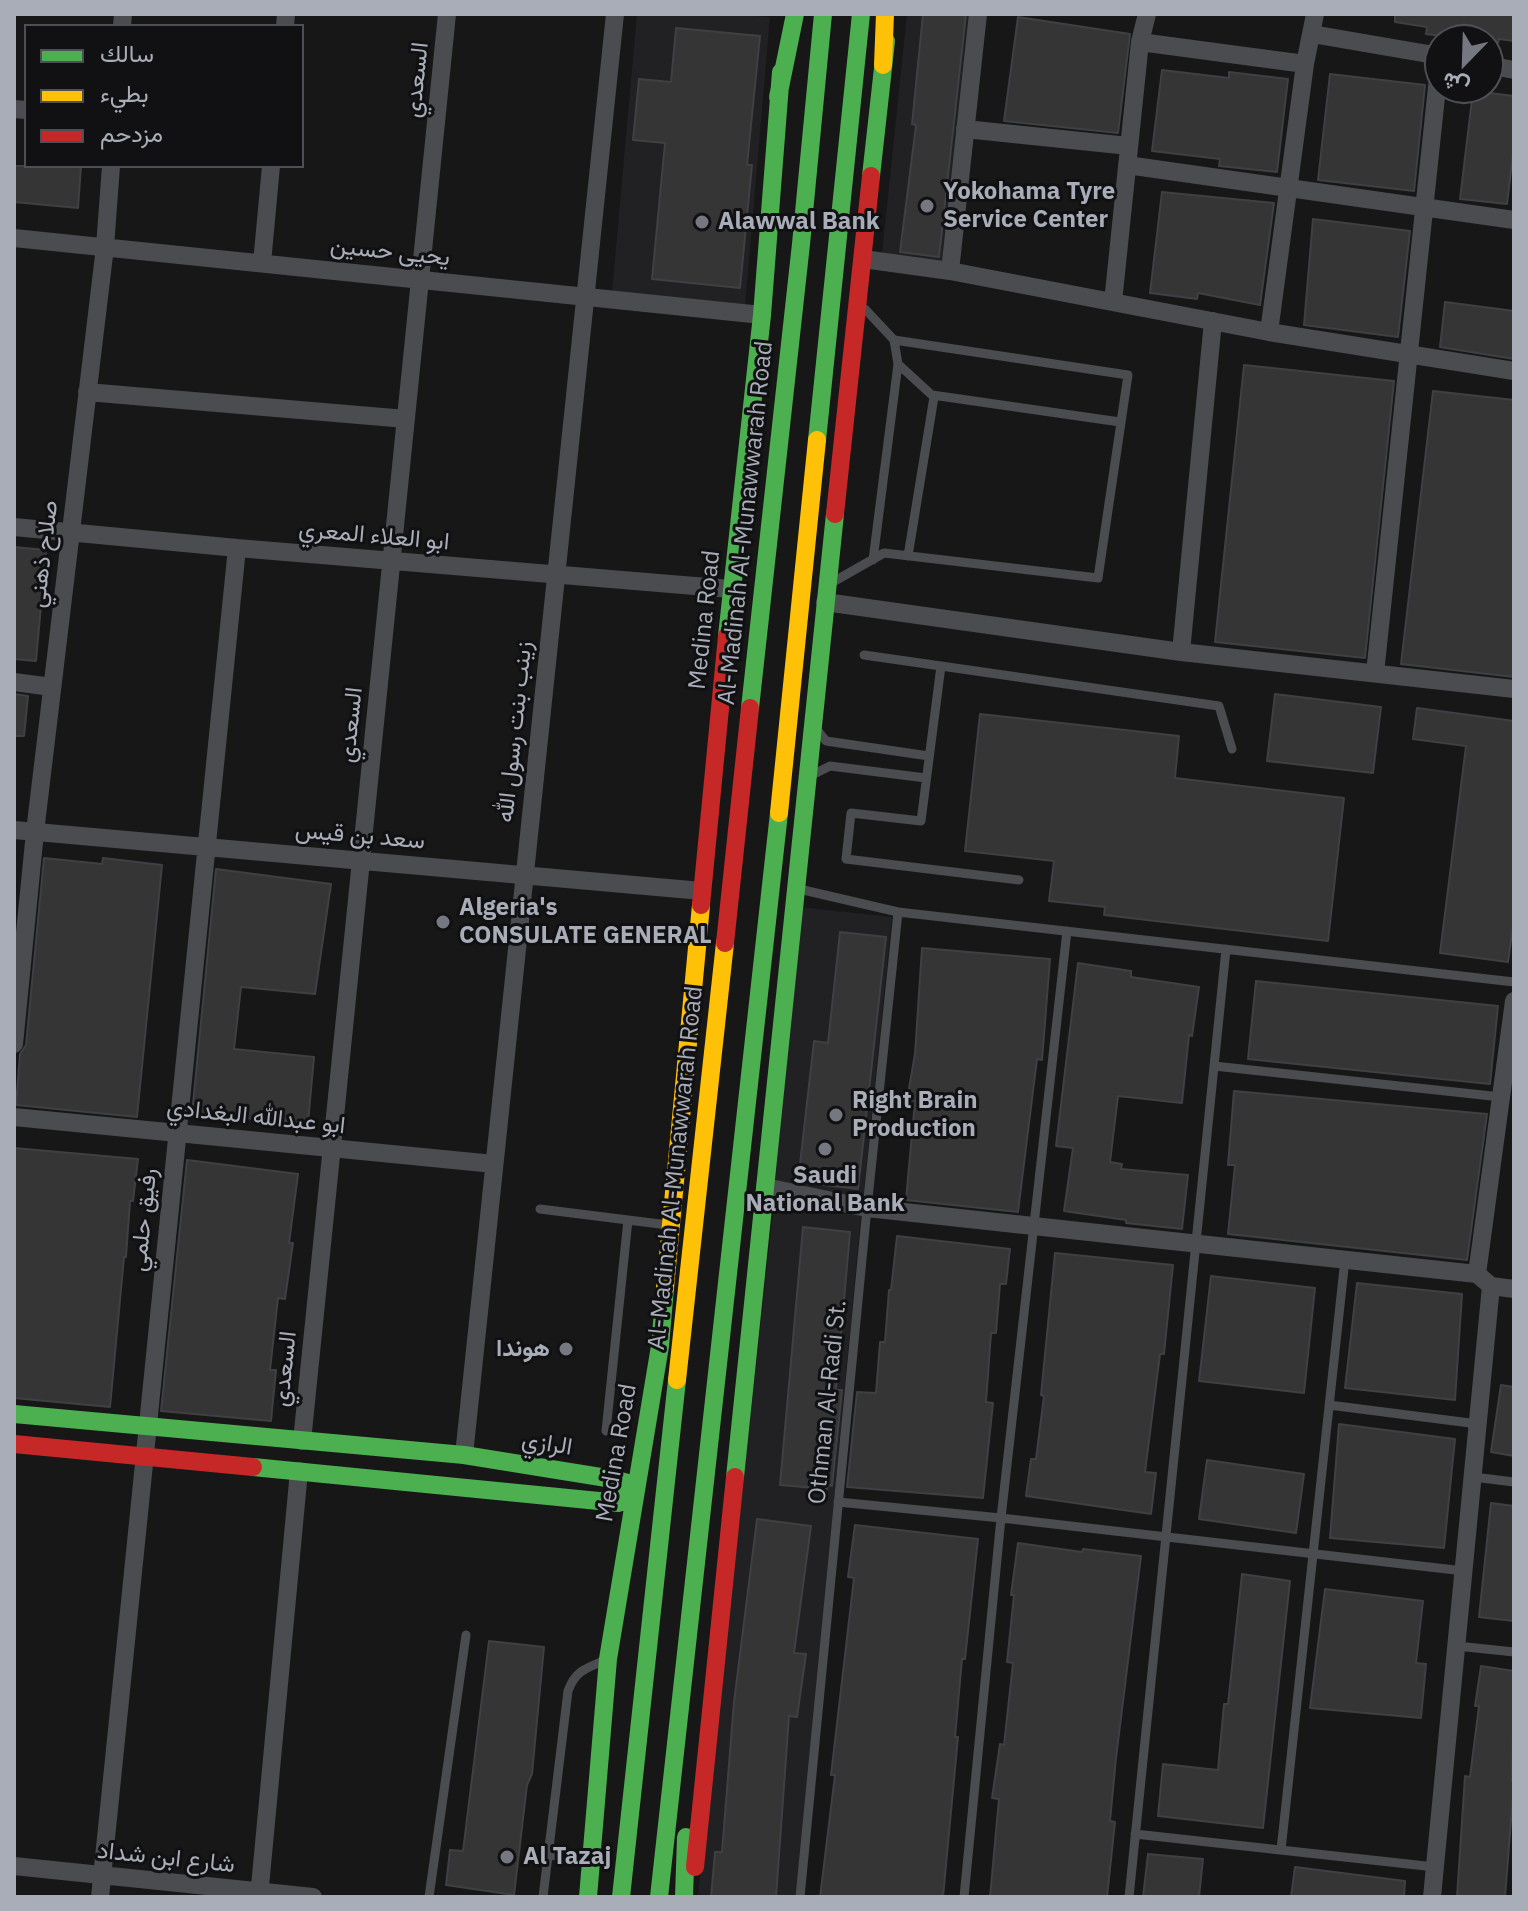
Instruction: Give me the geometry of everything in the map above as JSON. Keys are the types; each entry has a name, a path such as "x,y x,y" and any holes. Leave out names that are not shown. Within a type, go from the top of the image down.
{"main road":[{"name":"Medina Road","path":"588,1897 608,1659 660,1346 731,589 762,315 786,14"},
{"path":"778,97 795,14"},
{"name":"Al-Madinah Al-Munawwarah Road","path":"621,1897 801,244 823,14"},
{"path":"659,1897 745,1134 861,14"},
{"path":"692,1897 826,594 859,302 886,14"},
{"path":"736,549 738,813"},
{"path":"745,1134 813,730"},
{"name":"الرازي","path":"14,1414 464,1455 635,1485 619,1503 14,1444"},
{"path":"377,1479 379,1447"},
{"path":"592,1860 660,1539"},
{"path":"684,1897 697,1555"}],"street":[{"name":"السعدي","path":"302,1441 447,14"},
{"name":"زينب بنت رسول الله","path":"464,1455 615,14"},
{"path":"950,271 978,14"},
{"path":"1269,332 1305,64 1315,14"},
{"path":"1113,302 1144,15"},
{"path":"1312,34 1424,55"},
{"path":"1140,42 1305,64"},
{"path":"1375,673 1435,104"},
{"path":"965,129 1128,155 1289,187 1514,220"},
{"name":"صلاح ذهني","path":"14,1044 35,832 105,247 111,168"},
{"path":"262,263 271,168"},
{"name":"يحيى حسين","path":"14,238 762,315"},
{"path":"863,259 950,271 1269,332 1514,371"},
{"path":"1181,652 1213,321"},
{"path":"87,392 406,419"},
{"name":"ابو العلاء المعري","path":"14,527 731,589"},
{"name":"رفيق حلمي","path":"100,1897 237,548"},
{"path":"826,594 1181,652 1514,689"},
{"path":"14,682 52,687"},
{"name":"سعد بن قيس","path":"14,830 702,891"},
{"path":"1432,1897 1478,1424 1484,1280 1501,1097 1514,1001"},
{"name":"ابو عبدالله البغدادي","path":"14,1117 494,1164"},
{"path":"765,1187 867,1208 1345,1259 1484,1280 1514,1289"},
{"path":"259,1894 299,1471"},
{"name":"شارع ابن شداد","path":"14,1866 259,1894 313,1897"}],"lane":[{"path":"859,302 894,340 898,364 873,560"},
{"path":"826,594 884,553 1098,578 1128,375 894,340"},
{"path":"898,364 934,397 908,556"},
{"path":"932,395 1120,422"},
{"path":"864,655 1219,706 1232,749"},
{"path":"941,666 921,821 851,813 846,859 1019,880"},
{"path":"813,730 826,741 929,756"},
{"path":"808,777 830,766 926,778"},
{"path":"796,889 898,912 1514,982"},
{"name":"Othman Al-Radi St.","path":"800,1897 898,912"},
{"path":"964,1897 1001,1518 1067,931"},
{"path":"1129,1897 1226,949"},
{"path":"1214,1066 1501,1097"},
{"path":"540,1209 671,1225"},
{"path":"606,1431 628,1220"},
{"path":"1281,1850 1345,1259"},
{"path":"1329,1405 1478,1424"},
{"path":"1473,1477 1514,1482"},
{"path":"838,1502 1464,1571"},
{"path":"429,1897 466,1635"},
{"path":"1457,1646 1514,1652"},
{"path":"543,1897 568,1691 579,1671 608,1659"},
{"path":"1135,1834 1435,1867"},
{"path":"548,1855 592,1860"}],"shaded area":[{"path":"637,14 770,17 745,306 612,292"},
{"path":"907,14 972,14 946,266 882,253"},
{"path":"799,907 892,917 863,1200 770,1190"},
{"path":"773,1211 861,1214 797,1897 698,1897"}],"building":[{"path":"923,14 966,14 939,257 900,252 916,125 912,124"},
{"path":"1395,14 1514,14 1514,41 1504,40 1504,24 1424,24 1424,27 1395,22"},
{"path":"1018,17 1130,34 1118,133 1004,121"},
{"path":"676,28 760,36 747,165 752,165 740,288 652,279 665,143 633,140 639,79 671,82"},
{"path":"1162,70 1229,78 1229,72 1288,79 1277,172 1219,166 1220,159 1152,151"},
{"path":"1330,74 1424,85 1414,191 1318,180"},
{"path":"1504,95 1514,96 1514,146 1507,204 1460,199 1471,104 1504,104"},
{"path":"14,166 81,168 78,208 14,202"},
{"path":"1162,192 1274,203 1260,305 1198,293 1197,299 1150,293"},
{"path":"1313,219 1410,231 1398,337 1304,325"},
{"path":"1445,302 1514,311 1514,359 1440,347"},
{"path":"1244,365 1394,381 1365,658 1215,642"},
{"path":"1433,391 1514,400 1514,677 1401,664"},
{"path":"14,547 46,550 36,661 14,659"},
{"path":"14,694 28,696 24,736 14,736"},
{"path":"1275,694 1381,707 1373,773 1267,761"},
{"path":"1417,708 1514,721 1514,919 1508,962 1440,953 1466,746 1413,739"},
{"path":"980,714 1179,736 1175,778 1344,798 1328,941 1104,915 1105,907 1049,901 1054,861 965,851"},
{"path":"44,858 102,864 103,858 162,865 137,1117 16,1105 20,1054 26,1045"},
{"path":"216,869 331,884 315,994 241,987 234,1049 314,1057 308,1123 192,1114"},
{"name":"Right Brain Production","path":"840,932 886,937 858,1189 798,1182 814,1041 828,1043"},
{"path":"922,948 1050,959 1042,1060 1037,1059 1018,1212 906,1200 915,1101 907,1100 915,1054"},
{"path":"1078,963 1131,971 1131,977 1199,987 1192,1036 1189,1035 1182,1103 1118,1096 1110,1162 1122,1164 1121,1169 1188,1175 1182,1229 1126,1223 1126,1220 1064,1211 1073,1148 1056,1146"},
{"path":"1256,981 1498,1006 1490,1084 1248,1059"},
{"path":"1234,1091 1487,1114 1467,1260 1228,1234 1235,1165 1228,1165"},
{"path":"14,1148 138,1159 133,1201 130,1201 110,1407 14,1398"},
{"path":"187,1160 298,1174 285,1299 278,1298 270,1370 276,1370 271,1421 161,1411"},
{"path":"803,1227 850,1232 836,1390 842,1390 832,1486 828,1485 827,1489 780,1485"},
{"path":"897,1236 1010,1249 1006,1284 1000,1284 996,1333 991,1333 986,1402 993,1403 983,1498 847,1487 857,1392 876,1393 880,1342 885,1342"},
{"path":"1055,1253 1173,1265 1164,1354 1160,1354 1145,1472 1156,1473 1151,1514 1026,1496 1031,1459 1036,1459 1044,1396 1041,1395"},
{"path":"1211,1276 1315,1288 1304,1393 1199,1381"},
{"path":"1357,1283 1462,1294 1455,1400 1345,1388"},
{"path":"1501,1385 1514,1387 1514,1456 1491,1452"},
{"path":"1339,1424 1455,1439 1444,1548 1330,1538"},
{"path":"1207,1460 1304,1474 1296,1533 1199,1519"},
{"path":"1491,1503 1514,1506 1514,1621 1479,1617"},
{"path":"757,1519 811,1526 794,1653 806,1654 797,1717 789,1716 776,1897 711,1897 715,1852 722,1852 734,1702"},
{"path":"855,1525 978,1539 965,1659 962,1659 943,1897 820,1897 854,1578 848,1577"},
{"path":"1018,1543 1141,1556 1116,1758 1110,1821 1115,1822 1107,1897 990,1897 999,1799 992,1798 1000,1744 1004,1745 1013,1663 1007,1662"},
{"path":"1242,1574 1290,1581 1263,1828 1158,1816 1163,1764 1218,1770"},
{"path":"1325,1589 1423,1601 1416,1663 1426,1664 1421,1718 1310,1708"},
{"path":"489,1641 544,1647 532,1774 527,1785 514,1895 446,1885 450,1850 463,1851"},
{"path":"1481,1666 1514,1671 1514,1782 1505,1897 1457,1897 1465,1776 1470,1777"},
{"path":"1148,1854 1203,1859 1199,1897 1143,1897"},
{"path":"1295,1867 1405,1881 1404,1897 1291,1897"}],"traffic: fast":[{"path":"778,97 795,14"},
{"path":"750,708 823,14"},
{"path":"817,440 861,14"},
{"path":"871,176 886,41"},
{"path":"727,636 762,315 781,72"},
{"path":"735,1477 835,514"},
{"path":"659,1897 779,813"},
{"path":"588,1897 608,1659 660,1346 665,1288"},
{"path":"621,1897 677,1380"},
{"path":"14,1414 464,1455 635,1485 619,1503 253,1467"},
{"path":"684,1897 686,1837"}],"traffic: slow":[{"path":"883,65 885,14"},
{"path":"779,813 817,440"},
{"path":"665,1288 701,905"},
{"path":"677,1380 725,943"}],"traffic: jam":[{"path":"835,514 871,176"},
{"path":"701,905 727,636"},
{"path":"725,943 750,708"},
{"path":"14,1444 253,1467"},
{"path":"695,1867 735,1477"}],"place":[{"name":"Yokohama Tyre Service Center","path":"927,206"},
{"name":"Alawwal Bank","path":"702,222"},
{"name":"Algeria's CONSULATE GENERAL","path":"443,922"},
{"name":"Right Brain Production","path":"836,1115"},
{"name":"Saudi National Bank","path":"825,1149"},
{"name":"هوندا","path":"566,1349"},
{"name":"Al Tazaj","path":"507,1857"}]}
